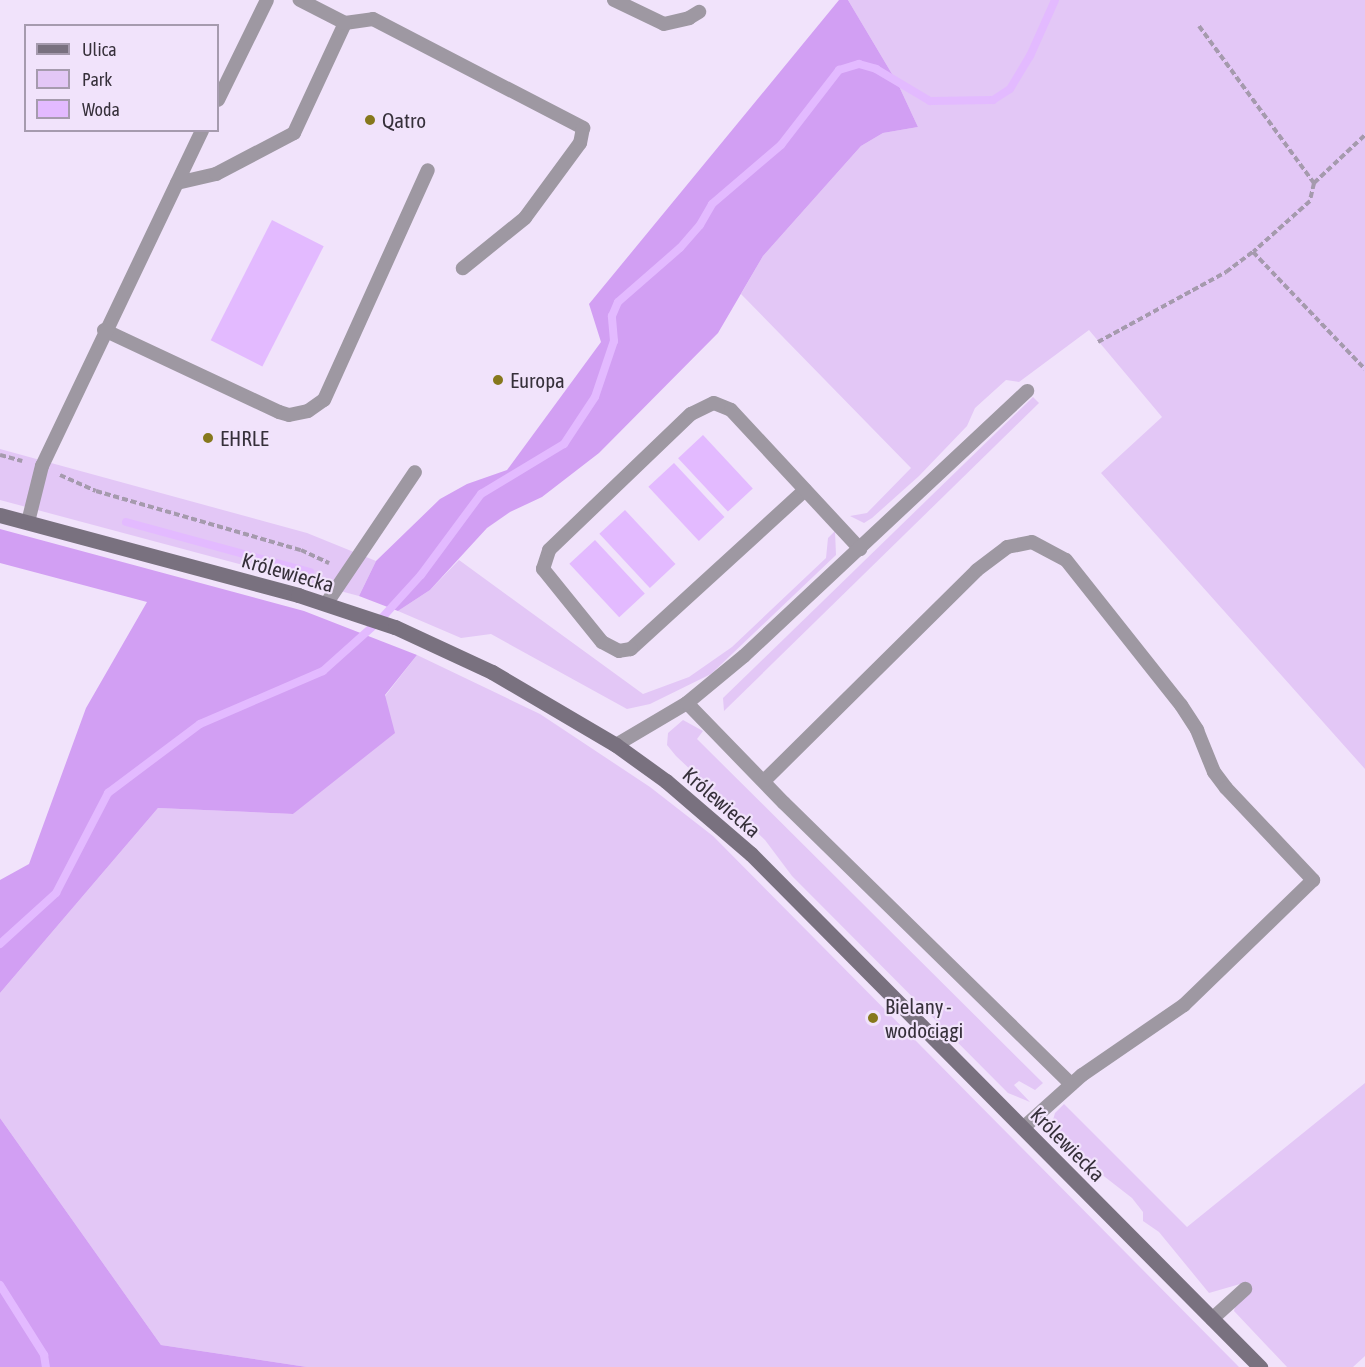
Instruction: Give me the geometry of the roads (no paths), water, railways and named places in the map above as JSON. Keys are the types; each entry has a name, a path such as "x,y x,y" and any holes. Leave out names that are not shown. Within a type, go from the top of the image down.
{"main road":[{"name":"Królewiecka","path":"0,515 327,604 394,627 492,672 616,745 695,804 751,854 1260,1367"}],"lane":[{"path":"219,98 267,0"},
{"path":"300,0 345,23 373,19 583,128 580,143 525,218 463,268"},
{"path":"614,0 664,24 699,12"},
{"path":"177,183 216,174 294,133 345,23"},
{"path":"28,522 42,466 104,330 201,132"},
{"path":"104,330 279,412 289,415 308,411 324,400 428,170"},
{"path":"616,745 687,703 791,616 1027,391"},
{"path":"805,490 631,649 619,651 602,642 543,569 549,550 691,414 714,403 731,410 860,549"},
{"path":"327,604 415,472"},
{"path":"765,780 994,555 1013,544 1032,542 1066,560 1181,705 1197,729 1220,780 1313,880 1184,1005 1071,1084 1023,1128"},
{"path":"687,703 765,780 784,803 1071,1084"},
{"path":"1212,1319 1245,1289"}],"water":[{"path":"272,220 324,246 262,367 211,340"},
{"path":"703,435 753,488 728,512 678,458"},
{"path":"674,463 724,517 699,541 648,487"},
{"path":"625,510 675,564 650,588 599,534"},
{"path":"595,540 645,593 619,617 569,564"}],"waterway":[{"path":"0,944 56,893 108,793 200,724 323,671 380,620 421,575 481,494 564,444 595,397 614,341 612,316 618,302 680,248 700,225 712,204 781,145 839,70 859,64 876,69 930,101 993,100 1010,89 1030,56 1055,0"},
{"path":"126,522 310,572"},
{"path":"0,1285 44,1355 46,1367"}],"place":[{"name":"Qatro","path":"370,120"},
{"name":"Europa","path":"498,380"},
{"name":"EHRLE","path":"208,438"},
{"name":"Bielany - wodociągi","path":"873,1018"}]}
